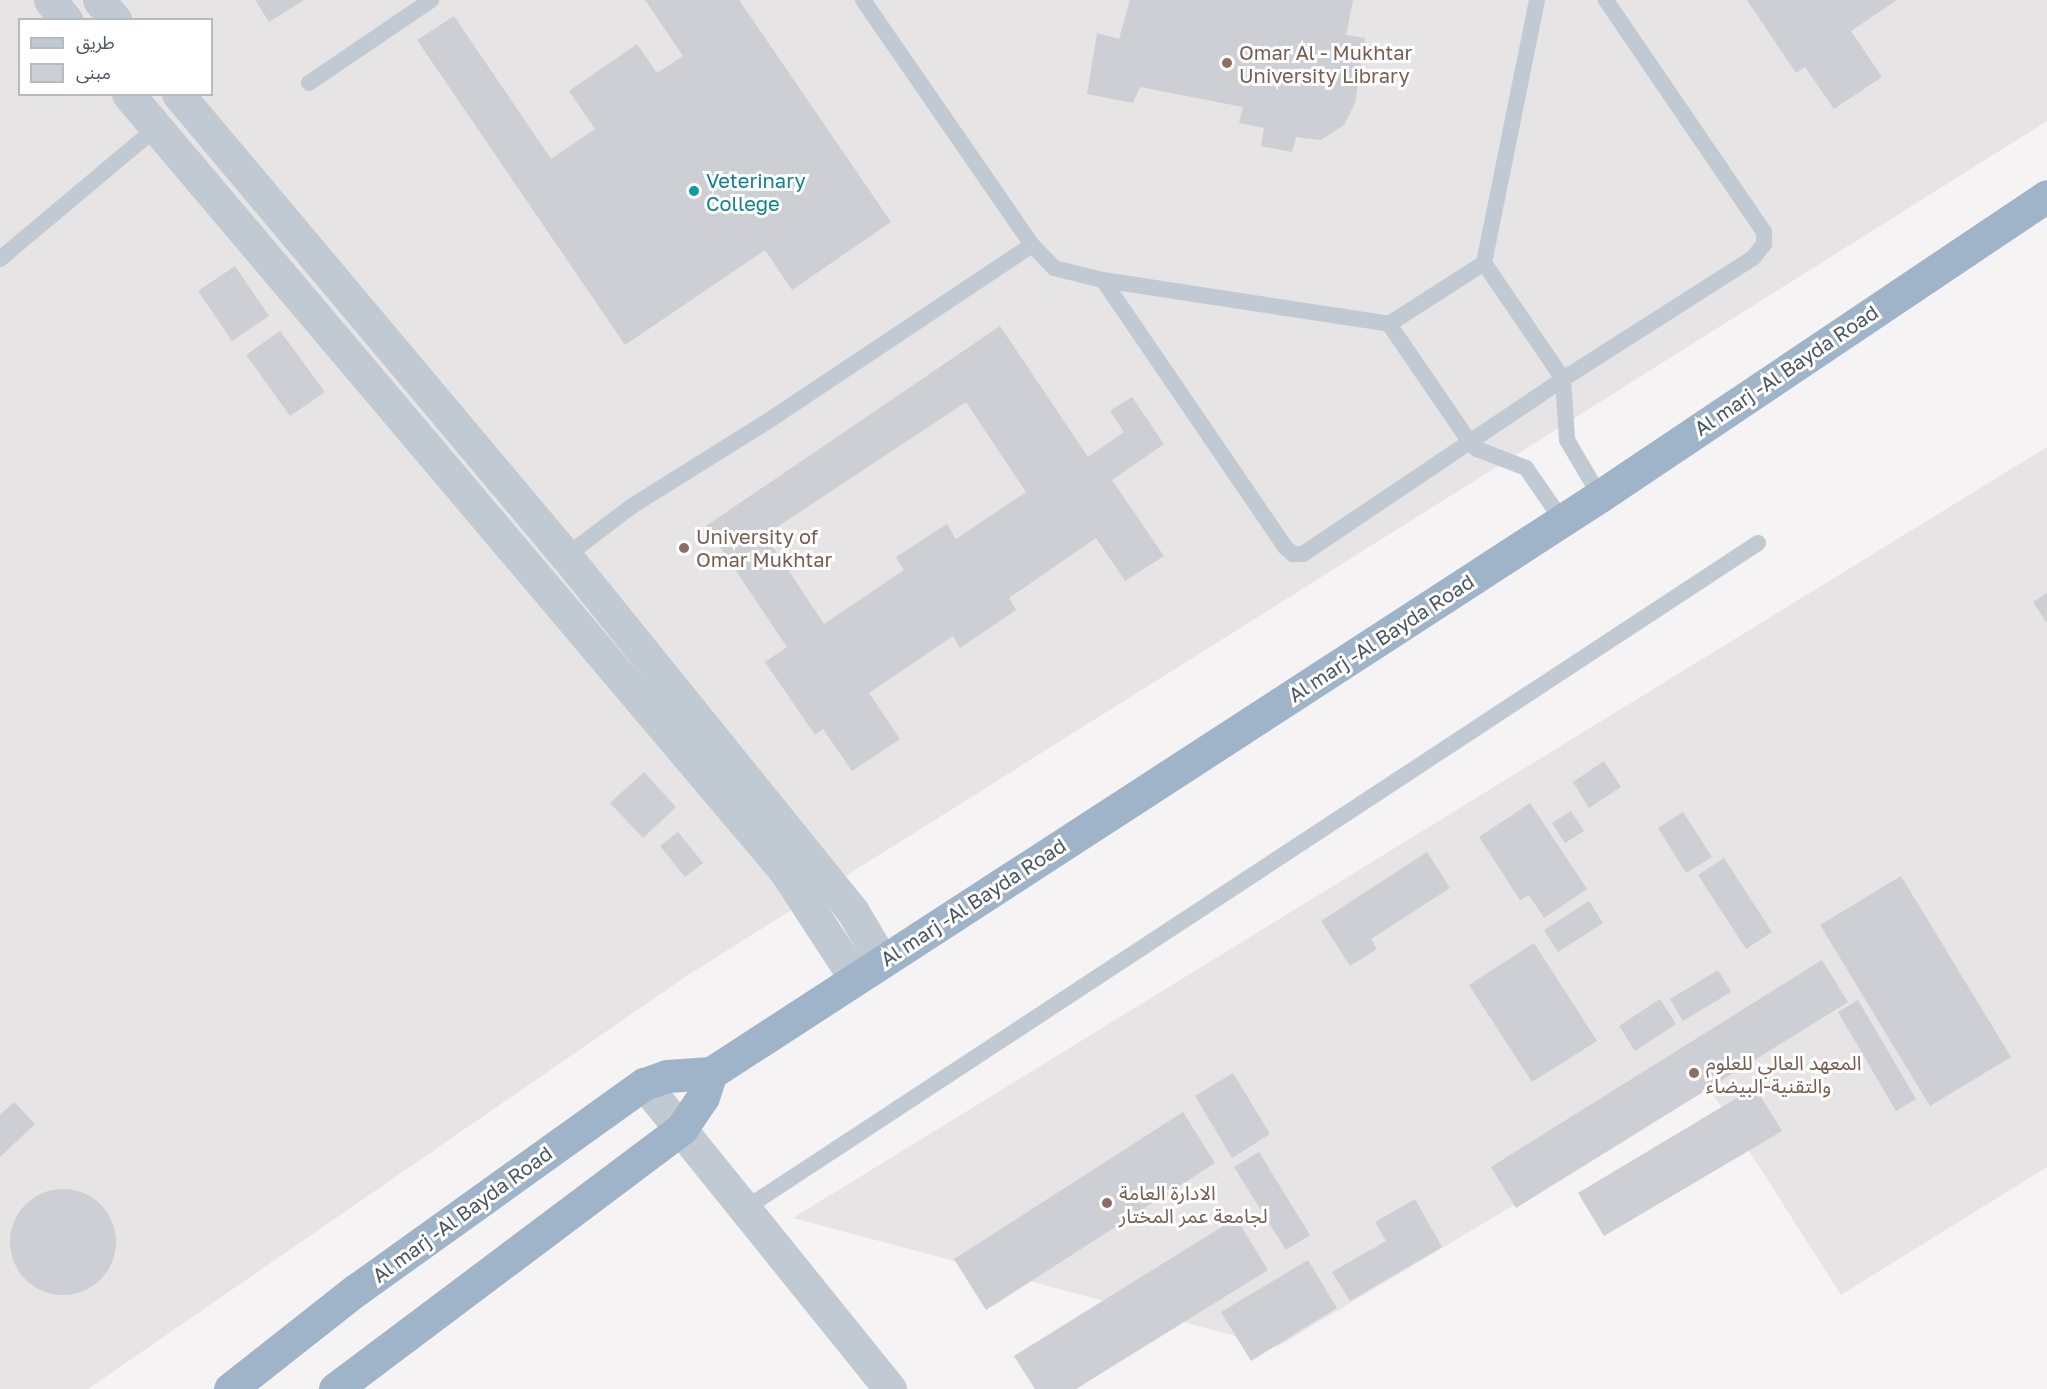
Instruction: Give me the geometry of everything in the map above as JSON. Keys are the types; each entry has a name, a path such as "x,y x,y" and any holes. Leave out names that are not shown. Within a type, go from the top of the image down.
{"highway":[{"name":"Al marj -Al Bayda Road","path":"230,1389 356,1290 644,1084 668,1076 711,1073 1600,496 2047,196"},
{"path":"335,1389 682,1128 703,1097 711,1073"}],"street":[{"path":"50,0 64,18"},
{"path":"99,0 113,18"},
{"path":"130,96 868,969"},
{"path":"180,96 566,556 853,912 868,969"},
{"path":"644,1084 682,1128 890,1389"}],"lane":[{"path":"309,82 431,0"},
{"path":"863,0 1032,245 1054,268 1103,280 1389,324 1484,262 1537,0"},
{"path":"1103,280 1285,547 1293,554 1303,554 1563,379 1754,258 1764,244 1764,232 1606,0"},
{"path":"0,259 156,128"},
{"path":"566,556 632,506 771,418 1032,245"},
{"path":"1484,262 1563,379 1567,440 1600,496"},
{"path":"1389,324 1469,441 1478,449 1526,468 1562,520"},
{"path":"746,1208 1758,543"}],"shaded area":[{"name":"University of Omar Mukhtar","path":"0,0 2047,0 2047,121 688,975 88,1389 0,1389"},
{"path":"2047,447 2047,1167 1841,1295 1709,1088 1277,1347 793,1218"}],"building":[{"path":"255,0 304,0 269,22"},
{"name":"Veterinary College","path":"645,0 739,0 891,222 792,290 765,250 625,345 417,40 454,16 551,159 595,129 569,91 637,44 657,73 683,56"},
{"name":"Omar Al - Mukhtar University Library","path":"1130,0 1353,0 1346,35 1365,38 1355,103 1344,125 1321,140 1296,137 1292,152 1261,146 1264,128 1239,123 1243,107 1140,87 1133,103 1087,94 1097,33 1119,39"},
{"path":"1747,0 1897,0 1851,31 1882,77 1834,109 1805,67 1796,73"},
{"path":"235,266 269,316 232,341 198,291"},
{"path":"1000,326 1088,457 1124,432 1110,411 1132,397 1164,444 1112,480 1164,556 1125,581 1096,538 1009,598 1016,610 960,648 953,636 869,693 900,739 852,771 823,729 815,735 765,662 787,647 706,526","holes":["966,402 1026,492 956,539 947,524 896,557 904,570 824,624 765,535"]},
{"path":"280,331 325,392 290,416 246,355"},
{"path":"2047,593 2047,623 2033,602"},
{"path":"1604,761 1621,787 1589,808 1573,782"},
{"path":"644,772 676,807 643,838 610,803"},
{"path":"1530,803 1587,889 1544,918 1529,895 1520,900 1479,837"},
{"path":"1571,811 1584,831 1565,843 1552,823"},
{"path":"1683,812 1712,857 1686,873 1658,828"},
{"path":"678,832 703,863 685,877 660,846"},
{"path":"1427,852 1450,888 1371,939 1377,949 1350,966 1321,921"},
{"path":"1724,858 1772,932 1746,949 1698,875"},
{"path":"1901,876 2011,1057 1930,1106 1820,925"},
{"path":"1589,901 1603,923 1558,952 1544,930"},
{"path":"1534,943 1597,1041 1532,1082 1469,985"},
{"path":"1822,960 1848,1002 1516,1208 1491,1167"},
{"path":"1718,970 1731,992 1683,1021 1670,999"},
{"path":"1660,999 1676,1024 1635,1051 1619,1026"},
{"path":"1858,1000 1916,1099 1896,1111 1838,1012"},
{"path":"1233,1073 1270,1134 1232,1158 1195,1096"},
{"path":"1755,1087 1782,1131 1604,1236 1578,1193"},
{"path":"14,1102 35,1124 0,1157 0,1115"},
{"path":"1183,1112 1215,1163 986,1310 954,1259"},
{"path":"1259,1152 1310,1235 1286,1250 1234,1167"},
{"path":"63,1189 83,1193 101,1204 112,1222 116,1242 112,1262 101,1280 83,1291 63,1295 43,1291 25,1280 14,1262 10,1242 14,1222 25,1204 43,1193"},
{"path":"1415,1199 1442,1247 1350,1301 1332,1272 1386,1241 1375,1222"},
{"path":"1236,1218 1268,1270 1076,1389 1035,1389 1014,1356"},
{"path":"1308,1260 1337,1308 1251,1361 1221,1312"}],"place":[{"name":"Omar Al - Mukhtar University Library","path":"1227,63"},
{"name":"Veterinary College","path":"694,191"},
{"name":"University of Omar Mukhtar","path":"684,548"},
{"name":"المعهد العالي للعلوم والتقنية-البيضاء","path":"1694,1073"},
{"name":"الادارة العامة لجامعة عمر المختار","path":"1107,1203"}]}
